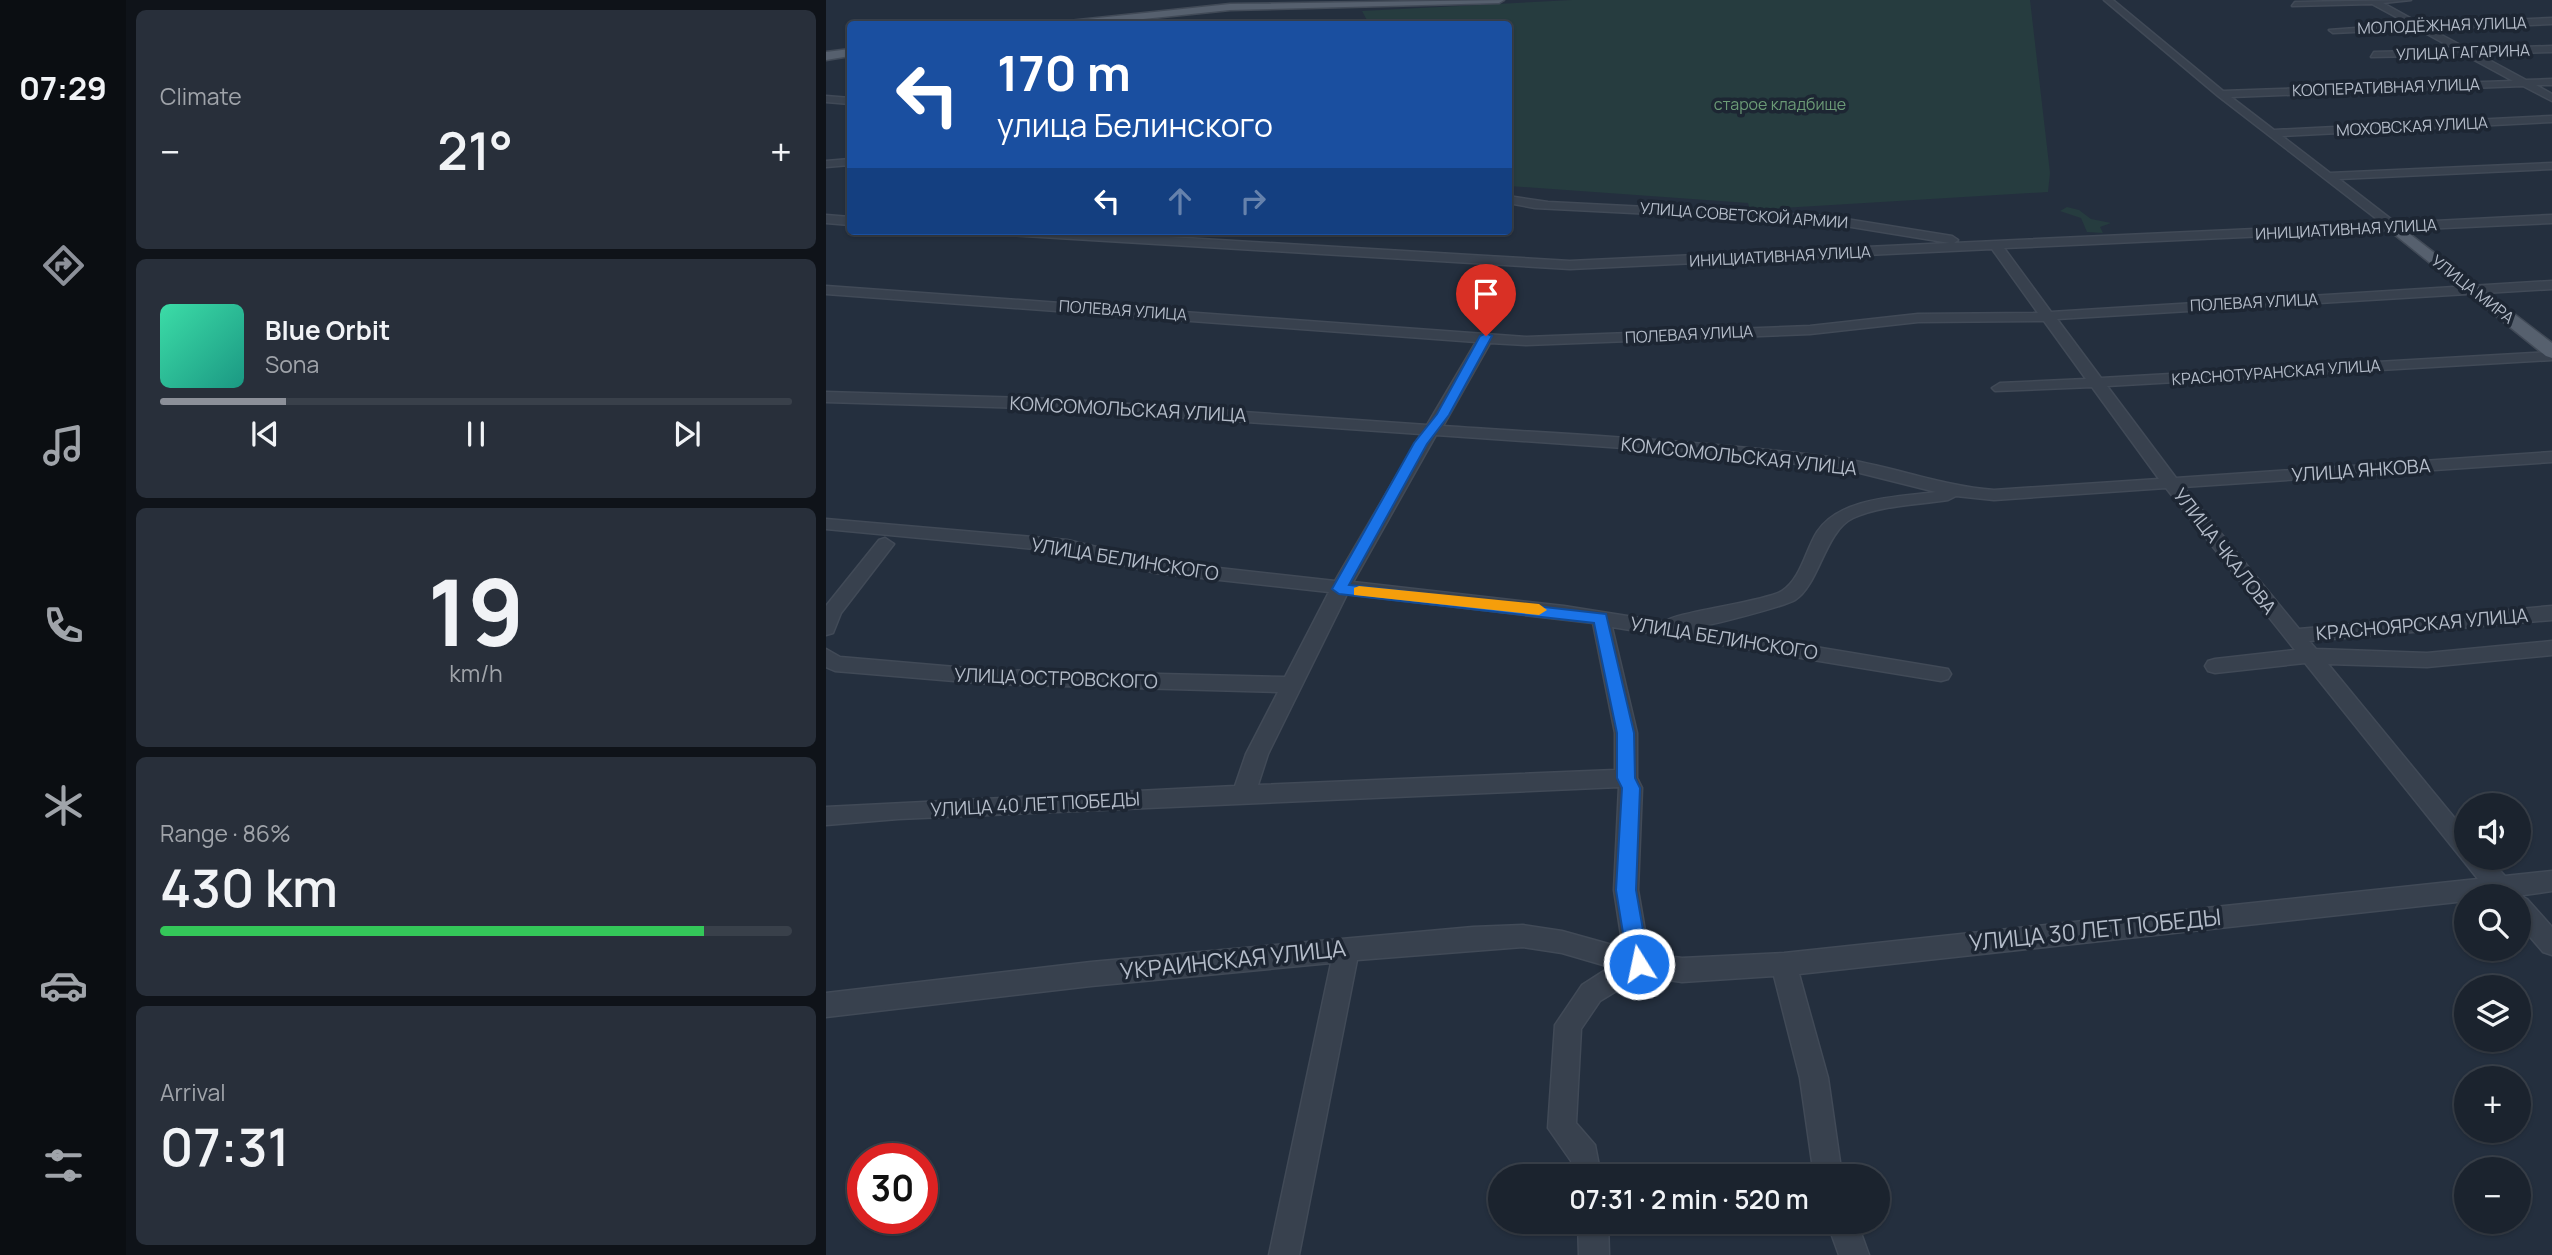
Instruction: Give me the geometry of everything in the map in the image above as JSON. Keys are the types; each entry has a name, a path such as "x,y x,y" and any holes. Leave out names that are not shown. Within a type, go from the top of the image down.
{"main road":[{"path":"1097,21 1230,7 1394,5 1499,0"},
{"path":"826,56 847,53"},
{"name":"УЛИЦА МИРА","path":"2394,227 2552,354"}],"street":[{"path":"2108,0 2221,94 2394,227"},
{"path":"2295,4 2407,0"},
{"path":"2372,1 2552,98"},
{"name":"МОЛОДЁЖНАЯ УЛИЦА","path":"2333,30 2552,21"},
{"name":"УЛИЦА ГАГАРИНА","path":"2374,55 2552,49"},
{"name":"КООПЕРАТИВНАЯ УЛИЦА","path":"2221,94 2552,82"},
{"path":"826,99 847,101"},
{"name":"МОХОВСКАЯ УЛИЦА","path":"2272,133 2552,119"},
{"path":"826,164 847,162"},
{"path":"2328,176 2552,166"},
{"name":"УЛИЦА СОВЕТСКОЙ АРМИИ","path":"1512,200 1552,208 1610,206 1854,222 1986,246"},
{"path":"826,219 847,221"},
{"name":"ИНИЦИАТИВНАЯ УЛИЦА","path":"1070,235 1538,265 2552,219"},
{"name":"УЛИЦА ЧКАЛОВА","path":"1986,246 2047,314 2171,483 2291,636 2454,834"},
{"name":"ПОЛЕВАЯ УЛИЦА","path":"826,290 1527,341 1579,336 1810,330 1918,318 2047,314 2552,285"},
{"path":"1244,794 1257,754 1290,685 1328,616 1339,589 1430,430 1443,415 1486,336"},
{"name":"КРАСНОТУРАНСКАЯ УЛИЦА","path":"2000,388 2552,354"},
{"name":"КОМСОМОЛЬСКАЯ УЛИЦА","path":"826,397 1058,404 1840,463 1967,493 1994,495 2171,483"},
{"name":"УЛИЦА ЯНКОВА","path":"2171,483 2552,457"},
{"path":"1879,505 1888,496 1888,488 1880,472"},
{"path":"1649,625 1701,620 1789,595 1815,559 1832,523 1845,515 1879,505 1967,493"},
{"name":"УЛИЦА БЕЛИНСКОГО","path":"826,524 1067,546 1156,567 1601,618 1941,674"},
{"path":"826,628 832,611 885,544"},
{"name":"КРАСНОЯРСКАЯ УЛИЦА","path":"2291,636 2552,613"},
{"path":"1586,1164 1585,1155 1562,1128 1568,1025 1591,993 1639,964 1626,890 1631,788 1626,778 1626,733 1601,618"},
{"name":"КРАСНОЯРСКАЯ УЛИЦА","path":"2215,666 2308,656 2427,660 2552,648"},
{"name":"УЛИЦА ОСТРОВСКОГО","path":"826,656 835,664 990,677 1290,685"},
{"name":"УЛИЦА 40 ЛЕТ ПОБЕДЫ","path":"826,816 898,810 1626,778"},
{"path":"2485,870 2498,884"},
{"name":"УЛИЦА 30 ЛЕТ ПОБЕДЫ","path":"2531,889 2552,881"},
{"name":"УЛИЦА 30 ЛЕТ ПОБЕДЫ","path":"1639,964 1682,970 1784,964 2454,902"},
{"path":"2531,920 2552,944"},
{"name":"УКРАИНСКАЯ УЛИЦА","path":"826,1005 1347,948 1523,936 1562,942 1639,964"},
{"path":"1284,1255 1347,948"},
{"path":"1784,964 1814,1078 1826,1164"},
{"path":"1593,1234 1594,1255"},
{"path":"1846,1234 1854,1255"}],"green space":[{"name":"старое кладбище","path":"1572,0 2030,0 2050,173 2048,192 1750,210 1748,203 1512,186 1512,21 1367,21 1362,11"},
{"path":"2067,207 2079,210 2091,219 2111,223 2100,227 2103,233 2087,232 2081,218 2060,211"}],"slow traffic":[{"path":"1359,591 1539,610"}],"route":[{"path":"1486,336 1443,415 1421,443 1339,589 1601,618 1626,733 1626,778 1631,788 1626,890 1639,964"}]}
